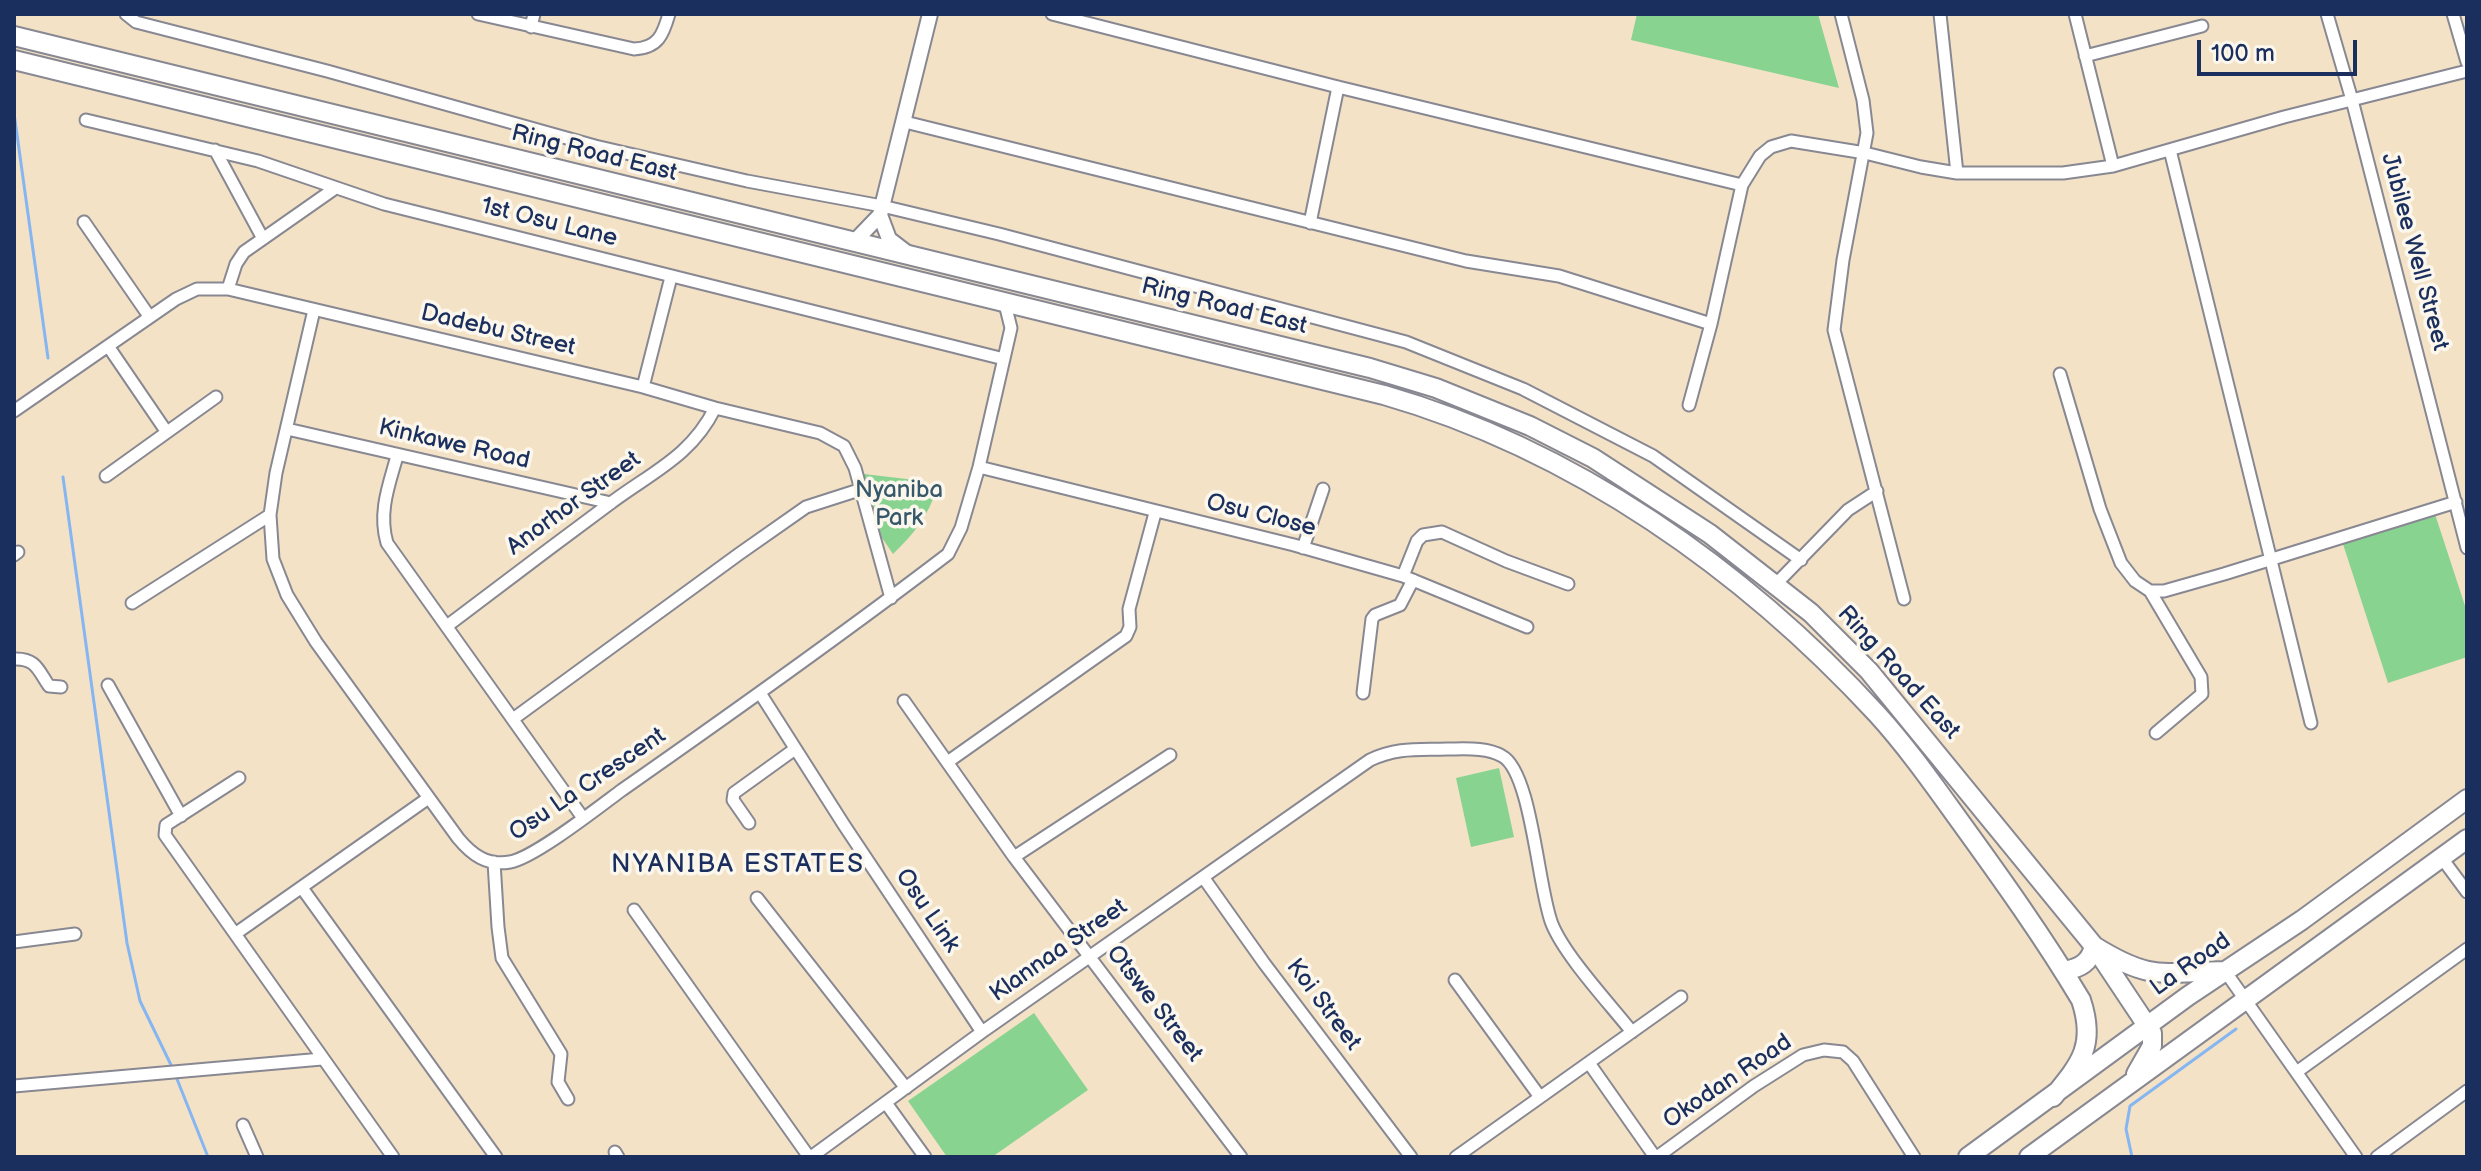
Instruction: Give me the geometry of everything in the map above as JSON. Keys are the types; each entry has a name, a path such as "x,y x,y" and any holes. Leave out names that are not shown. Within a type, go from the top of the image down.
{"main road":[{"name":"Ring Road East","path":"14,36 1358,365 1436,388 1530,426 1593,458 1710,534 1811,613 1863,664 1943,758 2094,946 2144,972 2184,975 2225,971"},
{"name":"Ring Road East","path":"14,60 1413,403 1554,464 1688,544 1732,578 1825,660 1879,715 1912,756 1977,845 2081,1000 2088,1021 2089,1040 2075,1070 2053,1097"},
{"path":"194,105 200,83"},
{"path":"1610,496 1613,484 1621,476"},
{"name":"La Road","path":"1968,1157 2467,799"},
{"path":"2029,1157 2467,839"},
{"path":"2064,971 2084,964 2090,959 2094,946"},
{"path":"2094,946 2152,1033 2152,1046 2129,1084"}],"street":[{"path":"126,14 136,22 327,71 595,146 999,234 1406,342 1523,389 1653,456 1801,560"},
{"path":"478,14 634,49 646,49 660,39 669,14"},
{"path":"531,27 534,14"},
{"path":"855,241 881,210 930,14"},
{"path":"1052,14 1742,185"},
{"path":"1841,14 1863,100 1867,133 1843,260 1834,330 1904,599"},
{"path":"1940,14 1957,173"},
{"path":"2075,14 2113,166"},
{"name":"Jubilee Well Street","path":"2327,14 2467,548"},
{"path":"2453,14 2467,62"},
{"path":"2085,56 2202,26"},
{"path":"1689,405 1711,324 1742,185 1760,156 1771,147 1791,141 1957,173 2063,173 2113,166 2467,71"},
{"path":"1310,223 1338,87"},
{"name":"1st Osu Lane","path":"86,120 298,173 334,189 384,204 1004,359"},
{"path":"905,122 1466,261 1559,276 1711,324"},
{"path":"215,150 262,237"},
{"path":"2170,150 2311,723"},
{"path":"228,289 236,264 244,252 334,189"},
{"path":"881,210 889,239 907,253"},
{"path":"84,222 149,316"},
{"path":"643,387 671,277"},
{"name":"Dadebu Street","path":"14,411 149,316 197,289 228,289 643,387 820,433 844,446 855,468 891,598"},
{"name":"Osu La Crescent","path":"314,310 276,473 270,515 273,559 287,595 316,642 427,799 469,852 480,859 508,862 522,858 583,818 760,693 948,554 961,528 979,467 1004,359 1011,328 1005,304"},
{"path":"1011,328 1032,310"},
{"path":"108,346 166,431"},
{"path":"2060,374 2100,509 2121,563 2135,581 2150,591 2201,677 2202,694 2156,733"},
{"path":"106,476 216,397"},
{"name":"Anorhor Street","path":"447,626 685,451 705,429 715,408"},
{"name":"Kinkawe Road","path":"287,429 611,503"},
{"path":"397,456 382,519 387,543 583,818"},
{"name":"Osu Close","path":"979,467 1303,548 1408,578 1527,627"},
{"path":"513,719 806,507 862,489"},
{"path":"1303,548 1323,489"},
{"path":"1775,585 1848,510 1877,491"},
{"path":"2150,591 2164,591 2456,502"},
{"path":"949,761 1126,636 1130,627 1129,609 1155,513"},
{"path":"132,603 270,515"},
{"path":"1363,693 1372,619 1400,605 1417,541 1423,535 1442,532 1568,584"},
{"path":"14,659 32,662 49,686 61,687"},
{"path":"108,685 181,816"},
{"name":"Osu Link","path":"760,693 982,1032"},
{"name":"Otswe Street","path":"904,701 1014,857 1241,1157"},
{"name":"Klannaa Street","path":"810,1157 982,1032 1370,760 1401,748 1481,750 1503,756 1516,771 1551,923 1563,944 1632,1032"},
{"path":"749,823 733,800 734,793 795,749"},
{"path":"1014,857 1170,755"},
{"path":"239,778 166,825 165,835 393,1157"},
{"path":"235,934 427,799"},
{"path":"2441,857 2467,892"},
{"path":"494,862 502,958 561,1054 558,1082 568,1099"},
{"name":"Koi Street","path":"1203,877 1411,1157"},
{"path":"302,888 496,1157"},
{"path":"757,898 906,1088"},
{"path":"634,910 810,1157"},
{"path":"14,942 75,934"},
{"path":"2298,1071 2467,949"},
{"path":"2225,971 2356,1157"},
{"path":"1455,980 1540,1097"},
{"path":"1456,1157 1681,997"},
{"name":"Okodan Road","path":"1656,1157 1754,1086 1803,1055 1824,1050 1843,1052 1853,1061 1914,1157"},
{"path":"14,1086 322,1059"},
{"path":"1589,1063 1656,1157"},
{"path":"2377,1157 2467,1091"},
{"path":"886,1103 925,1157"},
{"path":"243,1125 257,1157"}],"green space":[{"path":"1637,14 1818,14 1839,88 1631,40"},
{"name":"Nyaniba Park","path":"864,474 915,480 937,488 920,524 893,554 880,535"},
{"path":"2434,511 2467,612 2467,657 2388,683 2342,541"},
{"path":"1499,768 1514,837 1471,847 1456,778"},
{"path":"1034,1013 1088,1090 992,1157 947,1157 908,1101"}],"waterway":[{"path":"14,113 48,358"},
{"path":"63,477 127,943 140,1001 172,1067"},
{"path":"2132,1157 2126,1129 2130,1106 2236,1029"},
{"path":"175,1074 208,1157"}],"district":[{"name":"NYANIBA ESTATES","path":"738,865"}]}
